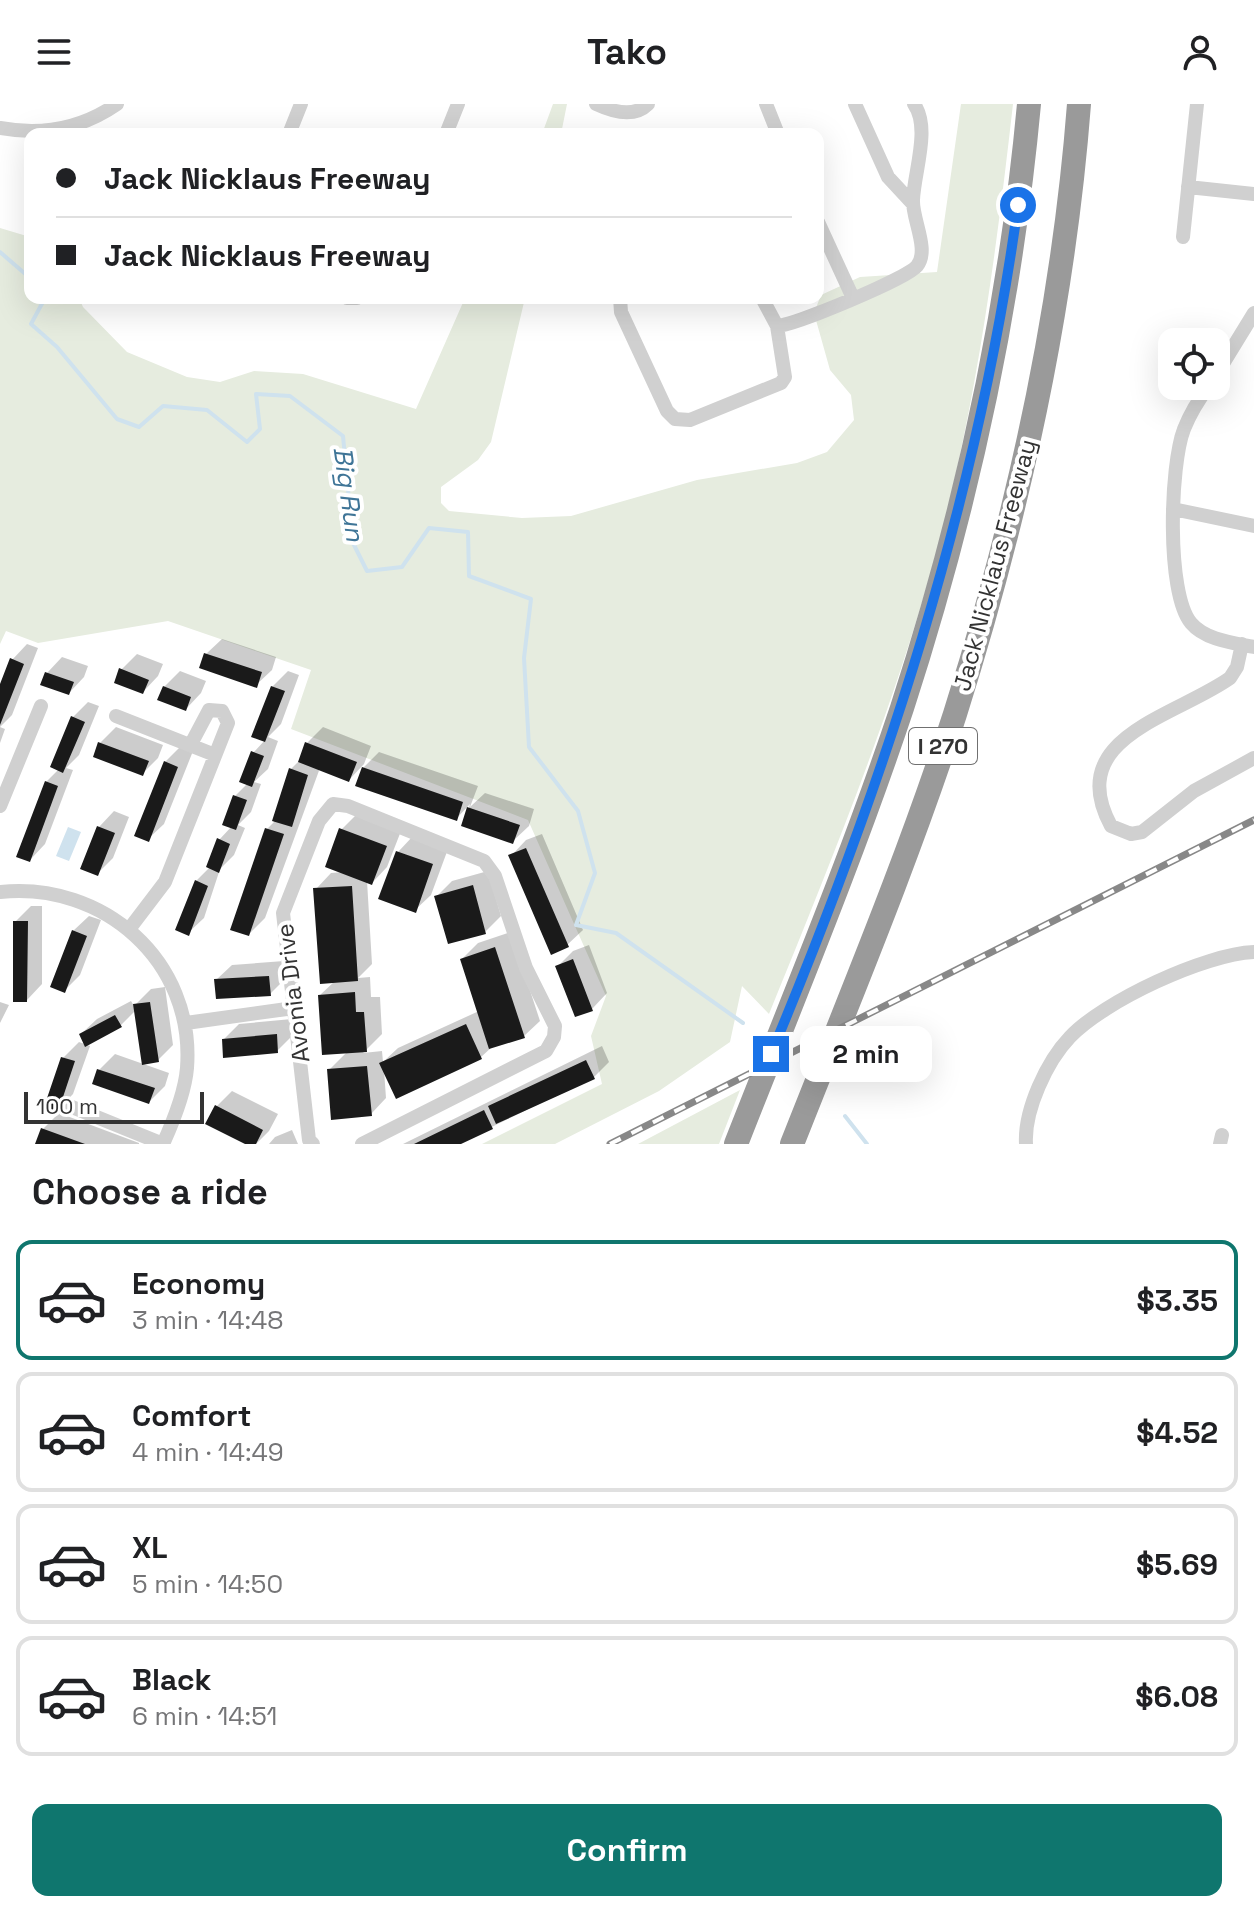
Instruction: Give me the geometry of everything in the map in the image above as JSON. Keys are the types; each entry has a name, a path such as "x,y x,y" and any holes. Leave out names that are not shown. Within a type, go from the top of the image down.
{"highway":[{"name":"Jack Nicklaus Freeway","path":"736,1144 873,790 936,594 992,375 1006,298 1029,104"},
{"name":"Jack Nicklaus Freeway","path":"792,1144 923,805 981,629 1043,380 1062,261 1079,104"}],"street":[{"path":"89,128 117,104"},
{"path":"291,128 301,104"},
{"path":"448,128 458,104"},
{"path":"596,104 626,112 641,111 648,104"},
{"path":"767,104 776,128"},
{"path":"855,104 888,177 913,204"},
{"path":"777,326 909,273 922,257 913,204 921,124 914,104"},
{"path":"1183,237 1197,104"},
{"path":"0,128 24,129"},
{"path":"1188,187 1254,194"},
{"path":"824,235 853,298"},
{"path":"620,304 621,312 667,411 675,419 690,420 781,383 785,369 777,326 765,304"},
{"path":"1230,352 1254,313"},
{"path":"1202,400 1180,441 1175,462 1173,509 1178,586 1186,615 1206,635 1248,645 1230,678 1146,723 1109,753 1100,766 1096,788 1111,826 1131,834 1142,832 1194,791 1254,758"},
{"path":"1173,509 1254,526"},
{"path":"0,806 41,706"},
{"path":"130,928 165,882 228,723 222,711 209,710 204,714 191,744"},
{"path":"116,716 215,755"},
{"name":"Avonia Drive","path":"313,1144 309,1140 283,913 319,821 333,804 348,806 484,861 495,876 526,968 555,1026 554,1037 546,1051 362,1144"},
{"path":"0,892 30,891 86,902 130,928 161,965 186,1023 187,1070 163,1144 72,1107"},
{"path":"1026,1144 1028,1120 1045,1076 1069,1038 1086,1023 1188,968 1215,958 1254,952"},
{"path":"186,1023 294,1008"}],"shaded area":[{"path":"553,104 567,104 562,128 544,128"},
{"path":"961,104 1013,104 999,223 971,401 930,575 876,742 769,1014 742,986 730,1042 659,1091 555,1144 482,1144 602,1084 591,1036 606,996 528,820 291,729 311,670 168,621 38,643 6,631 0,644 0,228 24,235 24,304 82,304 127,352 187,377 220,382 254,371 303,374 416,409 462,304 524,304 491,442 478,460 441,487 441,503 449,511 522,518 571,516 697,480 797,463 827,452 854,420 851,395 830,370 814,313 818,304 824,304 824,294 860,277 937,272"},
{"path":"740,1090 719,1144 638,1144"}],"water":[{"path":"68,827 81,832 69,861 56,856"}],"building":[{"path":"204,653 262,672 257,688 199,668"},
{"path":"10,658 24,664 0,725 0,684"},
{"path":"119,668 149,680 143,694 114,683"},
{"path":"45,672 74,682 69,695 40,685"},
{"path":"163,686 191,697 186,711 157,700"},
{"path":"271,686 285,691 265,742 251,737"},
{"path":"71,716 85,722 63,773 50,767"},
{"path":"98,742 149,761 143,776 93,757"},
{"path":"305,742 357,762 349,782 298,762"},
{"path":"251,751 264,756 252,787 239,782"},
{"path":"164,761 178,767 149,842 134,836"},
{"path":"362,767 463,802 457,821 355,786"},
{"path":"289,768 308,775 292,827 272,821"},
{"path":"45,781 58,786 30,862 16,857"},
{"path":"233,795 247,800 236,830 222,825"},
{"path":"467,807 520,825 513,844 461,826"},
{"path":"97,826 115,833 98,876 80,869"},
{"path":"265,828 284,834 249,936 230,930"},
{"path":"339,828 387,846 372,885 325,867"},
{"path":"217,838 230,844 219,873 206,867"},
{"path":"526,848 569,947 551,955 508,855"},
{"path":"396,851 433,864 416,913 378,899"},
{"path":"195,880 208,886 189,936 175,930"},
{"path":"473,885 486,934 448,944 434,896"},
{"path":"352,886 358,981 320,984 313,888"},
{"path":"13,921 28,921 27,1002 13,1002"},
{"path":"72,930 87,936 65,993 50,987"},
{"path":"495,947 525,1038 489,1049 460,959"},
{"path":"573,959 593,1011 575,1017 555,966"},
{"path":"269,976 271,996 216,999 214,979"},
{"path":"355,992 356,1012 364,1012 367,1052 322,1055 318,995"},
{"path":"150,1002 159,1062 142,1065 133,1004"},
{"path":"115,1015 122,1027 85,1047 79,1034"},
{"path":"466,1024 482,1059 396,1099 379,1063"},
{"path":"277,1034 278,1053 223,1058 222,1039"},
{"path":"61,1057 75,1061 58,1112 44,1107"},
{"path":"586,1060 595,1079 496,1124 488,1106"},
{"path":"367,1066 372,1116 331,1120 327,1069"},
{"path":"97,1069 155,1088 149,1104 92,1084"},
{"path":"215,1105 263,1130 256,1144 245,1144 205,1124"},
{"path":"484,1110 493,1129 461,1144 414,1144"},
{"path":"41,1128 85,1144 35,1144"}],"waterway":[{"name":"Big Run","path":"0,252 24,273"},
{"name":"Big Run","path":"42,304 31,324 57,347 117,419 139,427 163,406 207,410 247,442 260,429 256,394 290,396 343,436 353,543 367,571 402,567 429,528 468,532 469,576 531,599 524,658 529,747 578,811 595,873 576,925 616,933 743,1023"},
{"name":"Big Run","path":"845,1116 867,1144"}],"railway":[{"path":"610,1144 1254,820"}],"route":[{"path":"771,1054 873,790 928,621 964,493 992,375 1018,205"}]}
